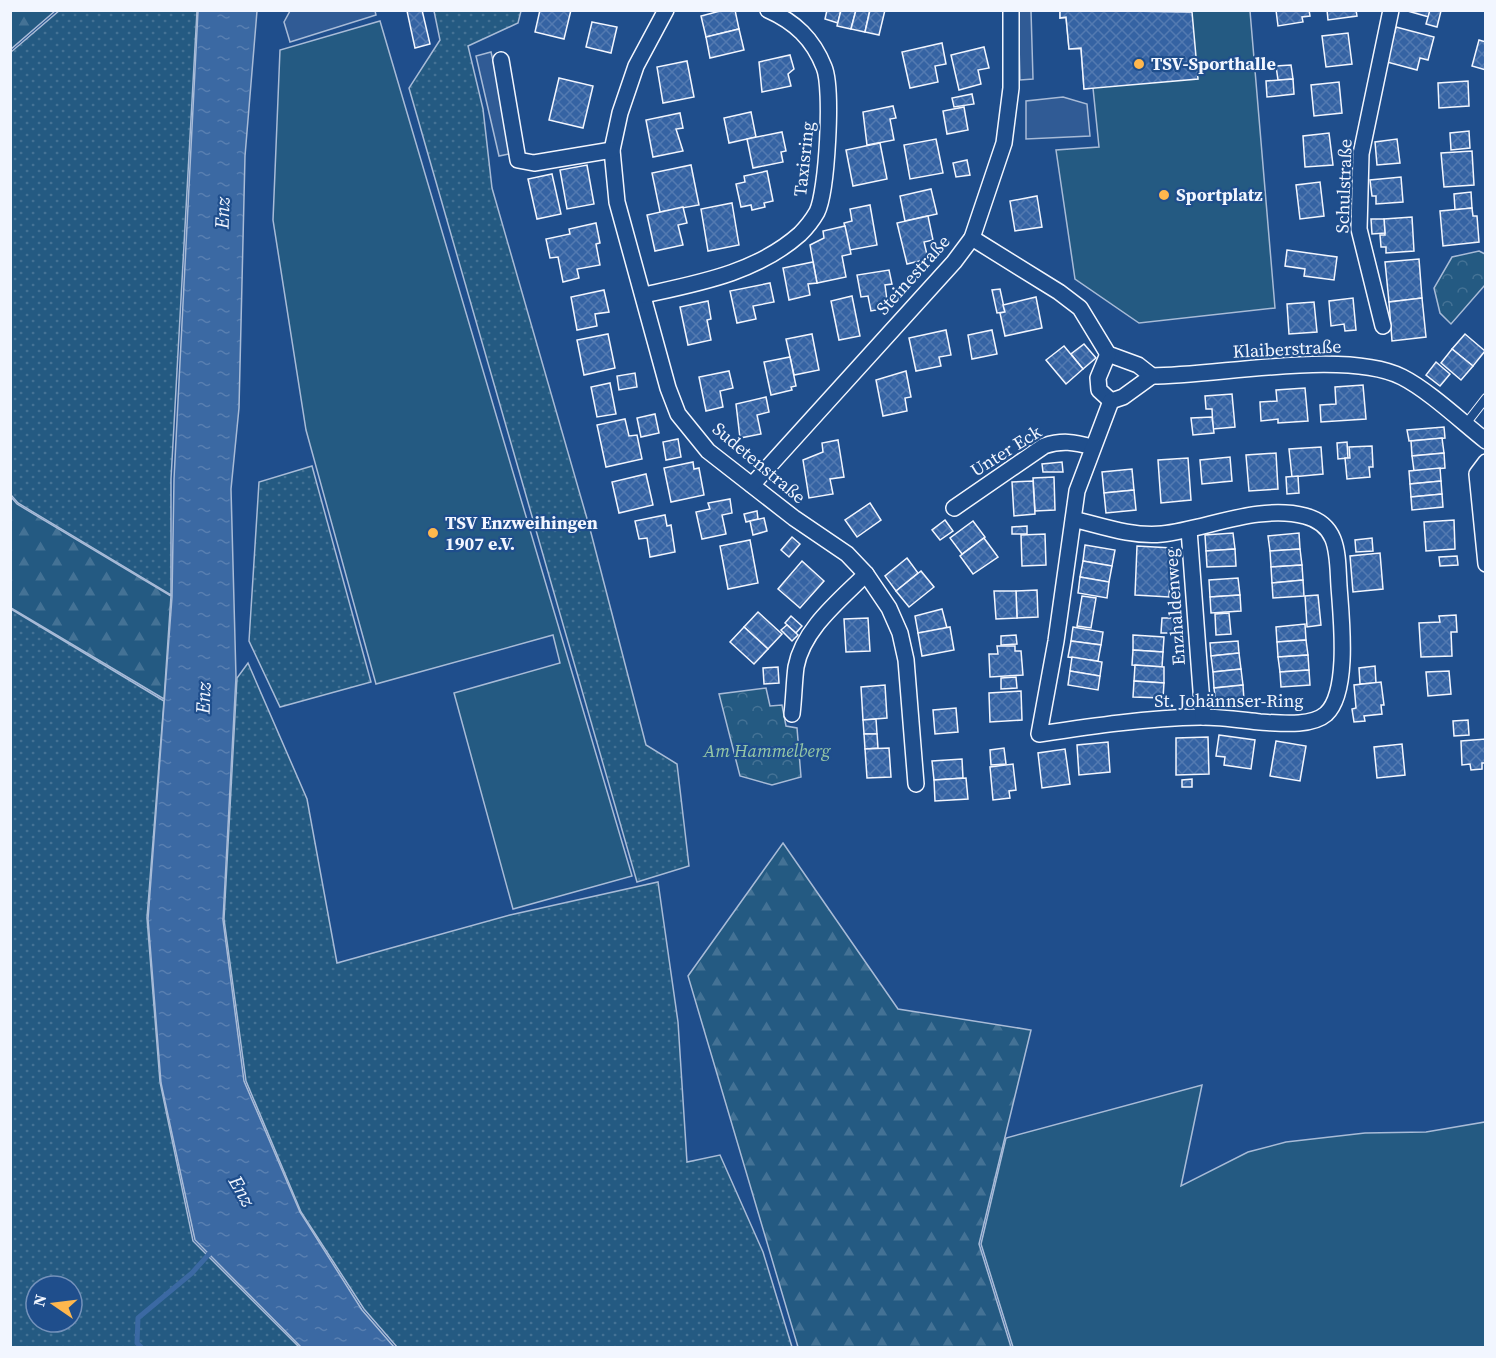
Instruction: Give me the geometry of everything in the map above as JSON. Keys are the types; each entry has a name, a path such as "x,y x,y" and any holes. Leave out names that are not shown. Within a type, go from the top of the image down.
{"street":[{"name":"Sudetenstraße","path":"666,10 636,66 620,113 612,150 617,202 668,388 678,414 708,451 847,554 866,574 889,608 900,633 906,660 916,784"},
{"name":"Taxisring","path":"644,295 715,279 751,266 780,249 802,232 817,212 823,192 827,130 828,92 825,68 806,33 768,10"},
{"name":"Steinestraße","path":"752,485 954,262 972,238 1004,143 1011,88 1011,10"},
{"name":"Schulstraße","path":"1383,326 1359,229 1361,154 1391,10"},
{"path":"501,60 518,160 534,163 612,150"},
{"path":"972,238 1059,292 1080,308 1108,354 1137,366 1152,376 1123,397 1111,401 1092,447"},
{"path":"1108,354 1098,378 1100,390 1111,401"},
{"name":"Klaiberstraße","path":"1152,376 1320,364 1351,365 1389,371 1403,377 1485,441"},
{"name":"Unter Eck","path":"954,508 1044,446 1058,442 1076,442 1092,447"},
{"name":"St. Johännser-Ring","path":"1073,519 1134,534 1160,534 1189,530 1257,516 1304,516 1325,524 1334,540 1338,566 1343,654 1334,703 1325,715 1312,721 1277,723 1203,717 1125,722 1039,734 1077,491 1092,447"},
{"path":"1485,462 1477,474 1485,564"},
{"name":"Enzhaldenweg","path":"1189,530 1203,717"},
{"path":"792,714 796,665 804,644 822,618 866,574"}],"lane":[{"path":"1465,425 1485,398"}],"green space":[{"path":"11,10 55,10 55,11 11,49"},
{"path":"60,10 197,11 171,479 171,595 18,503 11,495 11,52"},
{"path":"434,11 521,11 518,23 468,46 483,109 492,188 590,529 646,745 677,764 689,866 637,882 409,88 440,40"},
{"name":"Sportplatz","path":"1060,11 1250,11 1275,308 1139,323 1075,279 1056,150 1099,147 1093,88 1084,89 1081,49 1069,49 1066,18 1060,18"},
{"name":"TSV Enzweihingen 1907 e.V.","path":"380,21 632,876 513,909 454,693 560,663 553,635 376,684 306,430 273,220 280,50"},
{"path":"1479,251 1485,254 1485,285 1451,324 1440,313 1434,288 1452,257"},
{"path":"312,466 371,682 280,707 249,641 259,482"},
{"path":"11,497 17,504 171,596 164,699 11,608"},
{"path":"11,609 164,701 147,918 160,1082 193,1241 299,1347 11,1347"},
{"path":"248,663 307,799 337,963 510,915 658,882 678,1022 687,1162 720,1155 763,1252 792,1347 397,1347 364,1309 301,1212 246,1081 224,919 237,678"},
{"name":"Am Hammelberg","path":"766,688 770,706 782,705 786,726 797,728 801,777 772,785 740,776 719,694"},
{"path":"783,843 898,1009 1031,1030 979,1244 1011,1347 798,1347 688,976"},
{"path":"1202,1085 1181,1186 1248,1152 1286,1142 1365,1133 1426,1132 1485,1122 1485,1347 1013,1347 981,1244 1006,1138"}],"shaded area":[{"path":"290,11 375,11 376,15 290,42 284,22"},
{"path":"1018,11 1031,11 1033,79 1020,80"},
{"path":"491,52 514,153 499,156 476,56"},
{"path":"1063,97 1087,104 1090,136 1026,139 1026,101"}],"water":[{"name":"Enz","path":"198,11 257,11 245,156 239,408 231,489 236,677 223,920 244,1081 300,1212 362,1310 394,1347 301,1347 195,1240 161,1083 148,919 172,597 174,479"}],"building":[{"path":"422,10 430,44 415,48 407,11"},
{"path":"540,10 571,10 564,39 535,32"},
{"path":"724,10 735,10 739,29 706,37 701,16"},
{"path":"827,10 841,10 838,23 825,19"},
{"path":"841,10 856,10 851,29 837,26"},
{"path":"856,10 870,10 865,32 851,29"},
{"path":"870,10 885,10 879,35 865,32"},
{"name":"TSV-Sporthalle","path":"1060,10 1192,12 1198,79 1084,89 1081,48 1069,49 1066,17 1060,18"},
{"path":"1276,10 1309,10 1310,16 1302,17 1303,22 1278,26"},
{"path":"1327,10 1356,10 1357,16 1328,20"},
{"path":"1404,10 1430,10 1429,17"},
{"path":"1430,10 1441,11 1437,27 1426,24"},
{"path":"592,22 617,27 611,53 586,47"},
{"path":"1396,27 1434,37 1428,60 1420,58 1417,70 1387,62"},
{"path":"739,29 744,50 710,58 706,37"},
{"path":"1348,33 1352,64 1326,67 1322,36"},
{"path":"1479,40 1486,42 1486,70 1472,66"},
{"path":"942,43 946,64 935,66 938,82 910,88 902,52"},
{"path":"984,47 989,68 978,70 981,84 959,90 951,55"},
{"path":"790,55 794,69 788,74 791,86 762,92 759,62"},
{"path":"687,61 694,97 663,103 657,67"},
{"path":"1291,65 1293,79 1278,80 1276,66"},
{"path":"559,78 593,86 583,128 549,120"},
{"path":"1293,79 1294,94 1267,97 1266,81"},
{"path":"1468,81 1469,106 1439,108 1438,83"},
{"path":"1339,82 1342,113 1314,116 1311,85"},
{"path":"972,94 974,104 954,107 952,98"},
{"path":"893,106 896,118 890,119 894,140 867,145 863,112"},
{"path":"964,107 968,130 947,134 943,111"},
{"path":"751,112 756,137 729,143 724,118"},
{"path":"680,113 683,128 676,129 683,151 653,157 646,120"},
{"path":"1469,131 1470,148 1451,150 1450,133"},
{"path":"782,132 786,151 781,152 783,162 753,168 747,139"},
{"path":"1329,133 1333,165 1305,167 1303,136"},
{"path":"936,139 943,173 910,179 904,145"},
{"path":"1397,139 1400,163 1377,165 1375,142"},
{"path":"880,143 887,179 853,186 846,150"},
{"path":"1472,151 1474,185 1444,187 1441,153"},
{"path":"967,160 970,175 956,177 953,163"},
{"path":"587,165 594,204 567,209 560,170"},
{"path":"691,165 699,205 660,212 652,173"},
{"path":"767,171 773,201 764,203 765,207 752,210 751,205 741,207 736,184 745,182 744,176"},
{"path":"552,174 561,214 537,219 528,179"},
{"path":"1401,177 1403,202 1376,204 1376,196 1372,196 1370,180"},
{"path":"1320,182 1324,216 1300,219 1296,185"},
{"path":"931,189 937,214 905,221 900,196"},
{"path":"1471,192 1472,208 1455,210 1454,194"},
{"path":"1037,196 1042,227 1015,231 1010,201"},
{"path":"732,203 739,245 708,251 701,209"},
{"path":"870,205 877,245 850,250 844,223 852,221 850,209"},
{"path":"683,207 687,223 678,225 683,245 655,251 647,215"},
{"path":"1472,208 1473,216 1477,216 1479,242 1443,246 1440,211"},
{"path":"928,216 933,240 924,242 928,259 907,264 897,223"},
{"path":"1412,217 1414,251 1386,253 1386,247 1381,247 1380,235 1385,235 1384,219"},
{"path":"1371,219 1384,219 1385,233 1372,234"},
{"path":"596,223 600,243 596,244 600,265 577,269 579,278 563,282 558,257 550,258 546,239 570,234 569,229"},
{"path":"845,226 851,254 842,256 846,277 817,283 810,245 824,238 823,231"},
{"path":"1287,250 1337,257 1334,280 1304,276 1305,269 1285,266"},
{"path":"1419,259 1422,298 1389,302 1385,262"},
{"path":"813,262 817,283 808,284 810,295 789,300 783,268"},
{"path":"889,270 892,284 885,285 888,308 871,311 868,296 861,297 857,275"},
{"path":"770,283 774,302 753,306 756,319 737,323 730,291"},
{"path":"1000,289 1005,312 997,313 992,290"},
{"path":"604,290 609,312 595,314 597,326 577,330 571,297"},
{"path":"852,296 860,336 839,340 831,301"},
{"path":"1036,297 1042,328 1005,336 1000,313 1005,312 1003,305"},
{"path":"1353,298 1356,330 1345,331 1344,324 1331,326 1329,301"},
{"path":"1422,298 1426,337 1392,341 1389,302"},
{"path":"708,301 711,319 707,320 711,340 688,345 680,307"},
{"path":"1314,302 1317,332 1289,334 1287,304"},
{"path":"946,330 951,355 939,357 941,366 916,371 909,338"},
{"path":"992,330 997,354 972,359 968,335"},
{"path":"608,334 615,368 584,375 577,340"},
{"path":"812,334 819,370 794,375 786,339"},
{"path":"1465,334 1485,351 1473,366 1452,349"},
{"path":"1084,344 1096,358 1083,369 1071,354"},
{"path":"1064,346 1083,369 1066,384 1046,360"},
{"path":"1452,349 1473,366 1461,380 1441,363"},
{"path":"790,357 796,386 791,387 792,390 771,395 764,362"},
{"path":"1436,362 1450,374 1440,386 1426,375"},
{"path":"729,371 733,388 720,391 723,407 706,411 699,377"},
{"path":"906,371 911,397 905,398 907,411 883,416 876,380"},
{"path":"635,373 637,387 619,390 617,376"},
{"path":"610,383 616,414 597,417 591,387"},
{"path":"1363,385 1366,419 1321,422 1320,405 1336,404 1335,387"},
{"path":"1305,388 1308,421 1278,423 1278,419 1261,421 1260,402 1277,401 1276,390"},
{"path":"1232,394 1235,427 1213,429 1212,409 1206,409 1205,396"},
{"path":"766,397 769,412 757,415 761,434 740,438 736,404"},
{"path":"655,414 659,433 641,437 637,418"},
{"path":"1212,417 1214,433 1193,435 1191,418"},
{"path":"625,419 629,436 637,435 642,459 606,467 597,425"},
{"path":"1444,427 1445,438 1409,441 1407,430"},
{"path":"1442,438 1444,453 1412,456 1411,441"},
{"path":"678,439 681,457 666,460 663,442"},
{"path":"838,440 844,477 830,479 833,494 809,498 803,460 823,452 822,443"},
{"path":"1347,442 1348,458 1338,459 1337,443"},
{"path":"1372,446 1373,467 1369,467 1370,477 1347,479 1345,458 1350,458 1349,447"},
{"path":"1321,447 1323,474 1292,477 1289,449"},
{"path":"1276,453 1278,489 1249,491 1246,455"},
{"path":"1444,453 1445,468 1414,471 1412,456"},
{"path":"1230,457 1232,481 1202,484 1200,460"},
{"path":"1188,458 1191,500 1161,503 1158,460"},
{"path":"693,462 694,469 699,468 704,495 671,502 664,468"},
{"path":"1062,462 1063,472 1043,472 1042,464"},
{"path":"1440,468 1441,481 1410,484 1409,471"},
{"path":"1132,469 1134,490 1104,493 1102,472"},
{"path":"646,474 653,505 619,513 612,482"},
{"path":"1298,476 1299,493 1287,494 1286,477"},
{"path":"1054,477 1055,510 1035,511 1033,478"},
{"path":"1033,481 1035,514 1014,516 1012,482"},
{"path":"1441,481 1442,494 1411,497 1410,484"},
{"path":"1134,490 1136,510 1106,513 1104,493"},
{"path":"1442,494 1443,507 1412,510 1411,497"},
{"path":"730,499 732,513 722,515 726,534 702,539 696,512 710,509 708,503"},
{"path":"870,503 881,520 857,537 845,520"},
{"path":"757,511 758,519 746,522 744,514"},
{"path":"665,515 667,526 671,525 675,552 650,557 647,538 639,539 635,521"},
{"path":"764,518 767,531 753,535 750,521"},
{"path":"945,520 953,531 940,540 932,530"},
{"path":"1454,520 1455,549 1426,551 1424,522"},
{"path":"973,521 985,537 962,554 950,538"},
{"path":"1027,526 1027,534 1012,534 1012,527"},
{"path":"1233,533 1235,549 1206,551 1205,535"},
{"path":"1299,533 1300,549 1270,551 1268,536"},
{"path":"1045,534 1046,565 1022,566 1021,535"},
{"path":"792,537 800,544 789,557 781,550"},
{"path":"984,538 998,557 973,574 960,556"},
{"path":"1372,538 1373,551 1356,552 1355,540"},
{"path":"750,540 758,583 728,589 720,546"},
{"path":"1085,545 1115,550 1112,566 1083,561"},
{"path":"1137,546 1172,548 1169,597 1135,595"},
{"path":"1235,549 1236,566 1207,567 1206,551"},
{"path":"1300,549 1302,565 1271,567 1270,551"},
{"path":"1380,553 1383,589 1353,592 1350,556"},
{"path":"1457,556 1458,565 1440,566 1439,557"},
{"path":"907,558 918,573 896,591 885,576"},
{"path":"802,561 824,581 800,608 778,589"},
{"path":"1083,561 1112,566 1109,582 1080,577"},
{"path":"1302,565 1303,580 1272,583 1271,567"},
{"path":"921,571 934,587 909,607 896,591"},
{"path":"1080,577 1109,582 1107,598 1078,593"},
{"path":"1238,578 1240,595 1210,597 1209,580"},
{"path":"1303,580 1304,596 1273,598 1272,583"},
{"path":"1037,590 1038,617 1017,618 1016,591"},
{"path":"994,591 1016,591 1017,618 996,619"},
{"path":"1240,595 1241,611 1211,613 1210,597"},
{"path":"1318,595 1321,625 1307,627 1305,596"},
{"path":"1082,596 1096,598 1091,628 1077,626"},
{"path":"942,609 947,628 918,633 915,616"},
{"path":"758,612 782,634 768,649 744,627"},
{"path":"1229,613 1231,634 1216,635 1215,614"},
{"path":"1456,615 1457,632 1451,632 1452,656 1421,657 1419,623 1440,622 1439,616"},
{"path":"791,616 802,626 796,633 785,623"},
{"path":"868,618 870,651 846,652 844,619"},
{"path":"1162,618 1177,618 1176,633 1161,633"},
{"path":"1305,624 1306,640 1277,642 1276,627"},
{"path":"787,625 798,635 792,641 781,630"},
{"path":"744,627 768,649 754,664 730,642"},
{"path":"950,627 954,650 922,656 918,633"},
{"path":"1073,627 1103,632 1101,645 1071,641"},
{"path":"1016,635 1017,644 1001,645 1001,636"},
{"path":"1133,635 1164,637 1163,652 1133,650"},
{"path":"1306,640 1308,655 1278,657 1277,642"},
{"path":"1071,641 1101,645 1098,661 1068,657"},
{"path":"1238,641 1239,653 1211,656 1210,643"},
{"path":"997,646 1015,646 1015,651 1021,651 1023,675 990,677 989,654 998,654"},
{"path":"1133,650 1163,652 1162,667 1132,665"},
{"path":"1239,653 1241,669 1213,672 1211,656"},
{"path":"1308,655 1309,670 1280,672 1278,657"},
{"path":"1072,657 1102,662 1100,676 1070,671"},
{"path":"1135,665 1164,667 1164,683 1134,681"},
{"path":"1375,666 1376,683 1360,684 1359,668"},
{"path":"778,667 779,683 764,684 763,668"},
{"path":"1241,669 1243,685 1214,688 1213,672"},
{"path":"1309,670 1310,685 1281,687 1280,672"},
{"path":"1070,671 1100,676 1098,690 1068,685"},
{"path":"1449,671 1451,694 1428,696 1426,672"},
{"path":"1016,677 1017,688 1001,689 1001,678"},
{"path":"1134,681 1164,683 1163,698 1133,697"},
{"path":"1381,682 1384,705 1381,705 1382,714 1364,716 1365,721 1354,722 1352,709 1356,708 1354,685"},
{"path":"885,685 887,718 863,720 861,687"},
{"path":"1243,685 1244,701 1216,704 1214,688"},
{"path":"1021,691 1022,720 990,722 989,693"},
{"path":"956,708 958,732 935,734 933,710"},
{"path":"876,719 877,734 864,734 863,720"},
{"path":"1468,720 1469,735 1454,736 1453,721"},
{"path":"864,734 877,734 878,748 865,749"},
{"path":"1219,735 1255,740 1251,769 1224,765 1225,757 1216,756"},
{"path":"1208,737 1209,774 1176,775 1176,738"},
{"path":"1486,739 1486,763 1482,763 1482,769 1471,770 1470,764 1462,765 1461,741"},
{"path":"1276,741 1306,746 1300,781 1270,776"},
{"path":"1108,742 1110,772 1079,775 1077,745"},
{"path":"1402,744 1405,775 1377,778 1374,747"},
{"path":"889,748 891,777 867,778 865,749"},
{"path":"1004,748 1006,764 991,765 990,750"},
{"path":"1065,749 1070,784 1042,788 1038,753"},
{"path":"962,759 963,778 934,780 932,761"},
{"path":"1013,764 1016,790 1009,791 1010,798 993,800 990,767"},
{"path":"966,778 968,799 935,801 934,780"},
{"path":"1192,779 1192,787 1182,787 1182,780"}],"waterway":[{"path":"142,1348 137,1343 138,1318 192,1273 209,1254"}],"place":[{"name":"TSV-Sporthalle","path":"1139,64"},
{"name":"Sportplatz","path":"1164,195"},
{"name":"TSV Enzweihingen 1907 e.V.","path":"433,533"}]}
